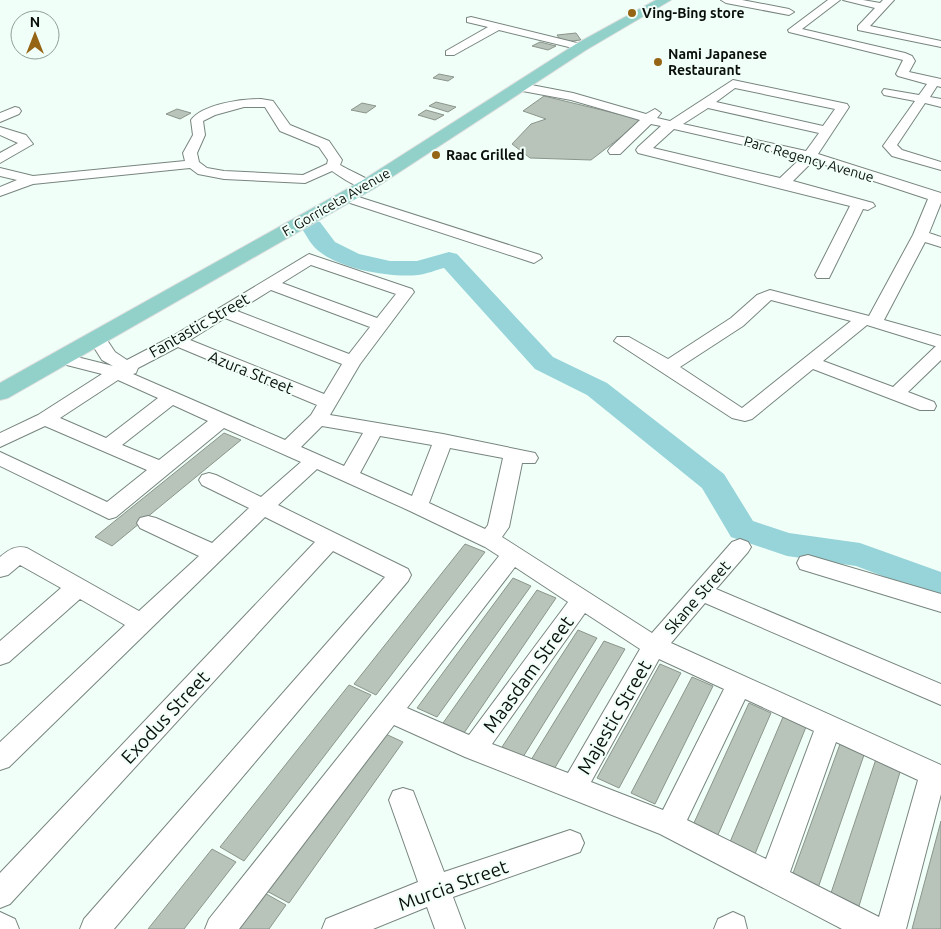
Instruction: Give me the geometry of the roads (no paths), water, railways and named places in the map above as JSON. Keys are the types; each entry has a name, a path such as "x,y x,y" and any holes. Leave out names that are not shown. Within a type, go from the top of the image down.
{"main road":[{"name":"F. Gorriceta Avenue","path":"0,393 357,187 524,85 581,47 665,0"}],"street":[{"path":"726,0 788,12"},
{"path":"835,0 793,30 908,58 902,74 937,83 890,146 897,152 941,166"},
{"path":"848,0 886,4"},
{"path":"842,42 862,28 886,4"},
{"path":"471,20 495,28 581,47"},
{"path":"450,53 495,28"},
{"path":"862,28 941,44"},
{"path":"783,183 809,157 843,108 734,84 675,125 668,127 643,150 783,183 863,205 823,275"},
{"name":"Parc Regency Avenue","path":"524,85 567,94 564,99 652,117 659,122 809,157 939,198"},
{"path":"888,92 941,103"},
{"path":"305,179 333,166 335,160 324,144 290,131 269,104 261,102 214,111 197,120 199,135 190,153 193,164 203,171 224,175 305,179 357,187 534,258"},
{"path":"706,104 827,131"},
{"path":"0,159 26,144 21,138 0,124 15,111"},
{"path":"615,151 652,117"},
{"path":"4,177 33,180 193,164"},
{"path":"333,166 357,187"},
{"path":"0,192 33,180"},
{"path":"622,342 668,367 739,414 745,415 869,321 921,235 939,198"},
{"path":"921,235 941,242"},
{"name":"Fantastic Street","path":"0,441 45,419 121,370 177,341 309,259 406,292 380,326"},
{"path":"270,284 380,326 352,362 322,411 291,447"},
{"path":"668,367 737,322 763,298 770,295 941,342"},
{"path":"224,312 352,362"},
{"path":"97,338 108,356 121,370 171,397 221,420 421,499 463,518 496,543 654,646 937,776 891,929"},
{"name":"Azura Street","path":"177,341 322,411 374,430 443,440 521,456 498,527 496,543"},
{"path":"894,395 941,350"},
{"path":"61,358 121,370 291,447 314,461 351,472 496,543"},
{"path":"813,363 927,406"},
{"path":"108,446 171,397"},
{"path":"45,419 162,469"},
{"path":"0,458 109,512 221,420"},
{"path":"351,472 374,430"},
{"path":"421,499 443,440"},
{"path":"0,759 264,506 314,461"},
{"path":"94,929 400,575 209,480"},
{"path":"148,523 215,554"},
{"name":"Exodus Street","path":"0,894 330,540"},
{"path":"220,929 390,712 496,543"},
{"name":"Skane Street","path":"654,646 740,547"},
{"path":"0,569 19,554 143,624"},
{"path":"808,563 853,574 941,603"},
{"path":"0,656 78,587"},
{"path":"701,592 941,695"},
{"name":"Maasdam Street","path":"474,749 582,600"},
{"name":"Majestic Street","path":"574,787 654,646"},
{"path":"670,825 739,686"},
{"path":"390,712 474,749 670,825 872,929"},
{"path":"773,878 829,726"},
{"path":"403,800 450,929"},
{"name":"Murcia Street","path":"337,929 436,889 570,843"},
{"path":"0,927 4,929"}],"waterway":[{"path":"312,227 327,247 351,259 390,268 418,268 449,259 544,363 597,389 713,481 742,529 787,544 860,555 941,585"}],"place":[{"name":"Ving-Bing store","path":"632,13"},
{"name":"Nami Japanese Restaurant","path":"658,62"},
{"name":"Raac Grilled","path":"436,155"}]}
